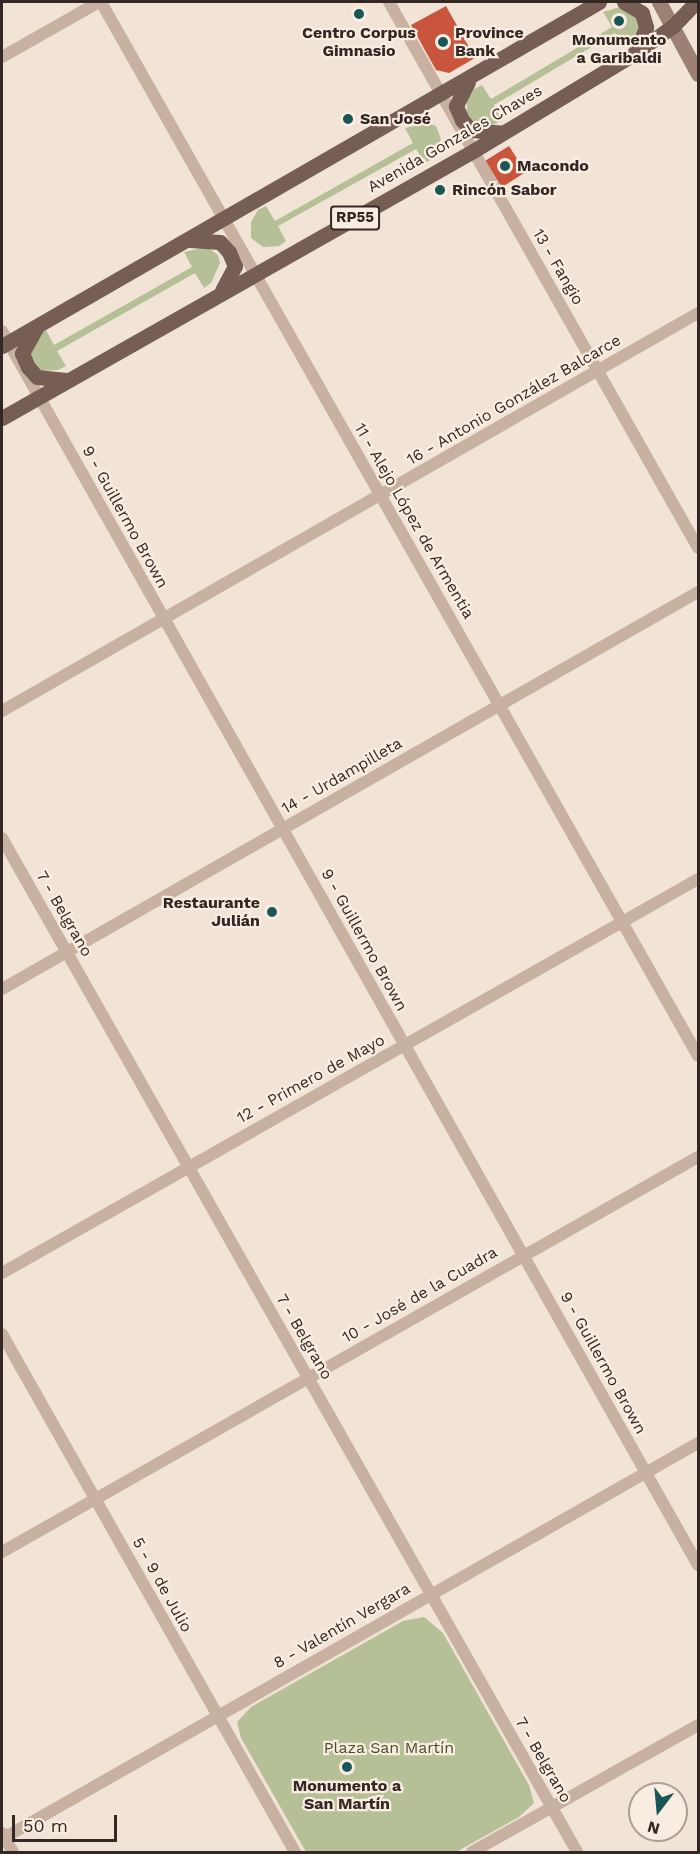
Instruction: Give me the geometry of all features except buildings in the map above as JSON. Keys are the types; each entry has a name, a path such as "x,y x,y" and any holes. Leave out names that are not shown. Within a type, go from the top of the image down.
{"main road":[{"path":"4,340 38,326 599,2"},
{"path":"624,2 642,13 646,27 632,55"},
{"name":"Avenida Gonzales Chaves","path":"2,418 473,151 632,55 673,26 696,2"},
{"path":"472,77 460,92 456,106 462,120 471,130 503,133"},
{"path":"188,240 220,242 229,252 235,266 231,280 218,295"},
{"path":"38,326 26,339 22,352 28,367 38,377 68,380"}],"street":[{"path":"2,57 100,2"},
{"name":"11 - Alejo López de Armentia","path":"100,2 699,1056"},
{"name":"13 - Fangio","path":"389,2 699,548"},
{"path":"659,2 699,74"},
{"name":"16 - Antonio González Balcarce","path":"2,711 699,313"},
{"name":"9 - Guillermo Brown","path":"4,340 39,397 699,1565"},
{"name":"14 - Urdampilleta","path":"2,989 699,592"},
{"name":"7 - Belgrano","path":"2,838 577,1852"},
{"name":"12 - Primero de Mayo","path":"2,1273 699,879"},
{"name":"10 - José de la Cuadra","path":"2,1552 699,1156"},
{"name":"5 - 9 de Julio","path":"2,1334 295,1852"},
{"name":"8 - Valentín Vergara","path":"2,1836 699,1443"},
{"path":"472,1852 699,1725"},
{"path":"2,1836 13,1852"}],"green space":[{"path":"620,7 634,11 640,23 631,43 623,48 615,33 494,105 502,120 495,124 479,126 467,116 467,101 474,89 482,85 491,99 612,27 603,12"},
{"path":"428,123 436,126 441,139 432,159 425,163 416,149 278,226 286,241 279,246 263,247 251,238 251,222 258,210 266,206 275,221 413,143 405,128"},
{"path":"207,247 218,255 220,263 211,283 204,288 195,273 57,351 66,366 58,370 42,371 35,368 29,355 38,335 46,330 54,345 192,267 184,252"},
{"name":"Plaza San Martín","path":"424,1617 443,1633 529,1785 534,1803 519,1817 456,1852 306,1852 241,1738 237,1722 251,1707 403,1621"}],"place":[{"name":"Centro Corpus Gimnasio","path":"359,14"},
{"name":"Monumento a Garibaldi","path":"619,21"},
{"name":"Province Bank","path":"443,42"},
{"name":"San José","path":"348,119"},
{"name":"Macondo","path":"505,166"},
{"name":"Rincón Sabor","path":"440,190"},
{"name":"Restaurante Julián","path":"272,912"},
{"name":"Monumento a San Martín","path":"347,1767"}]}
